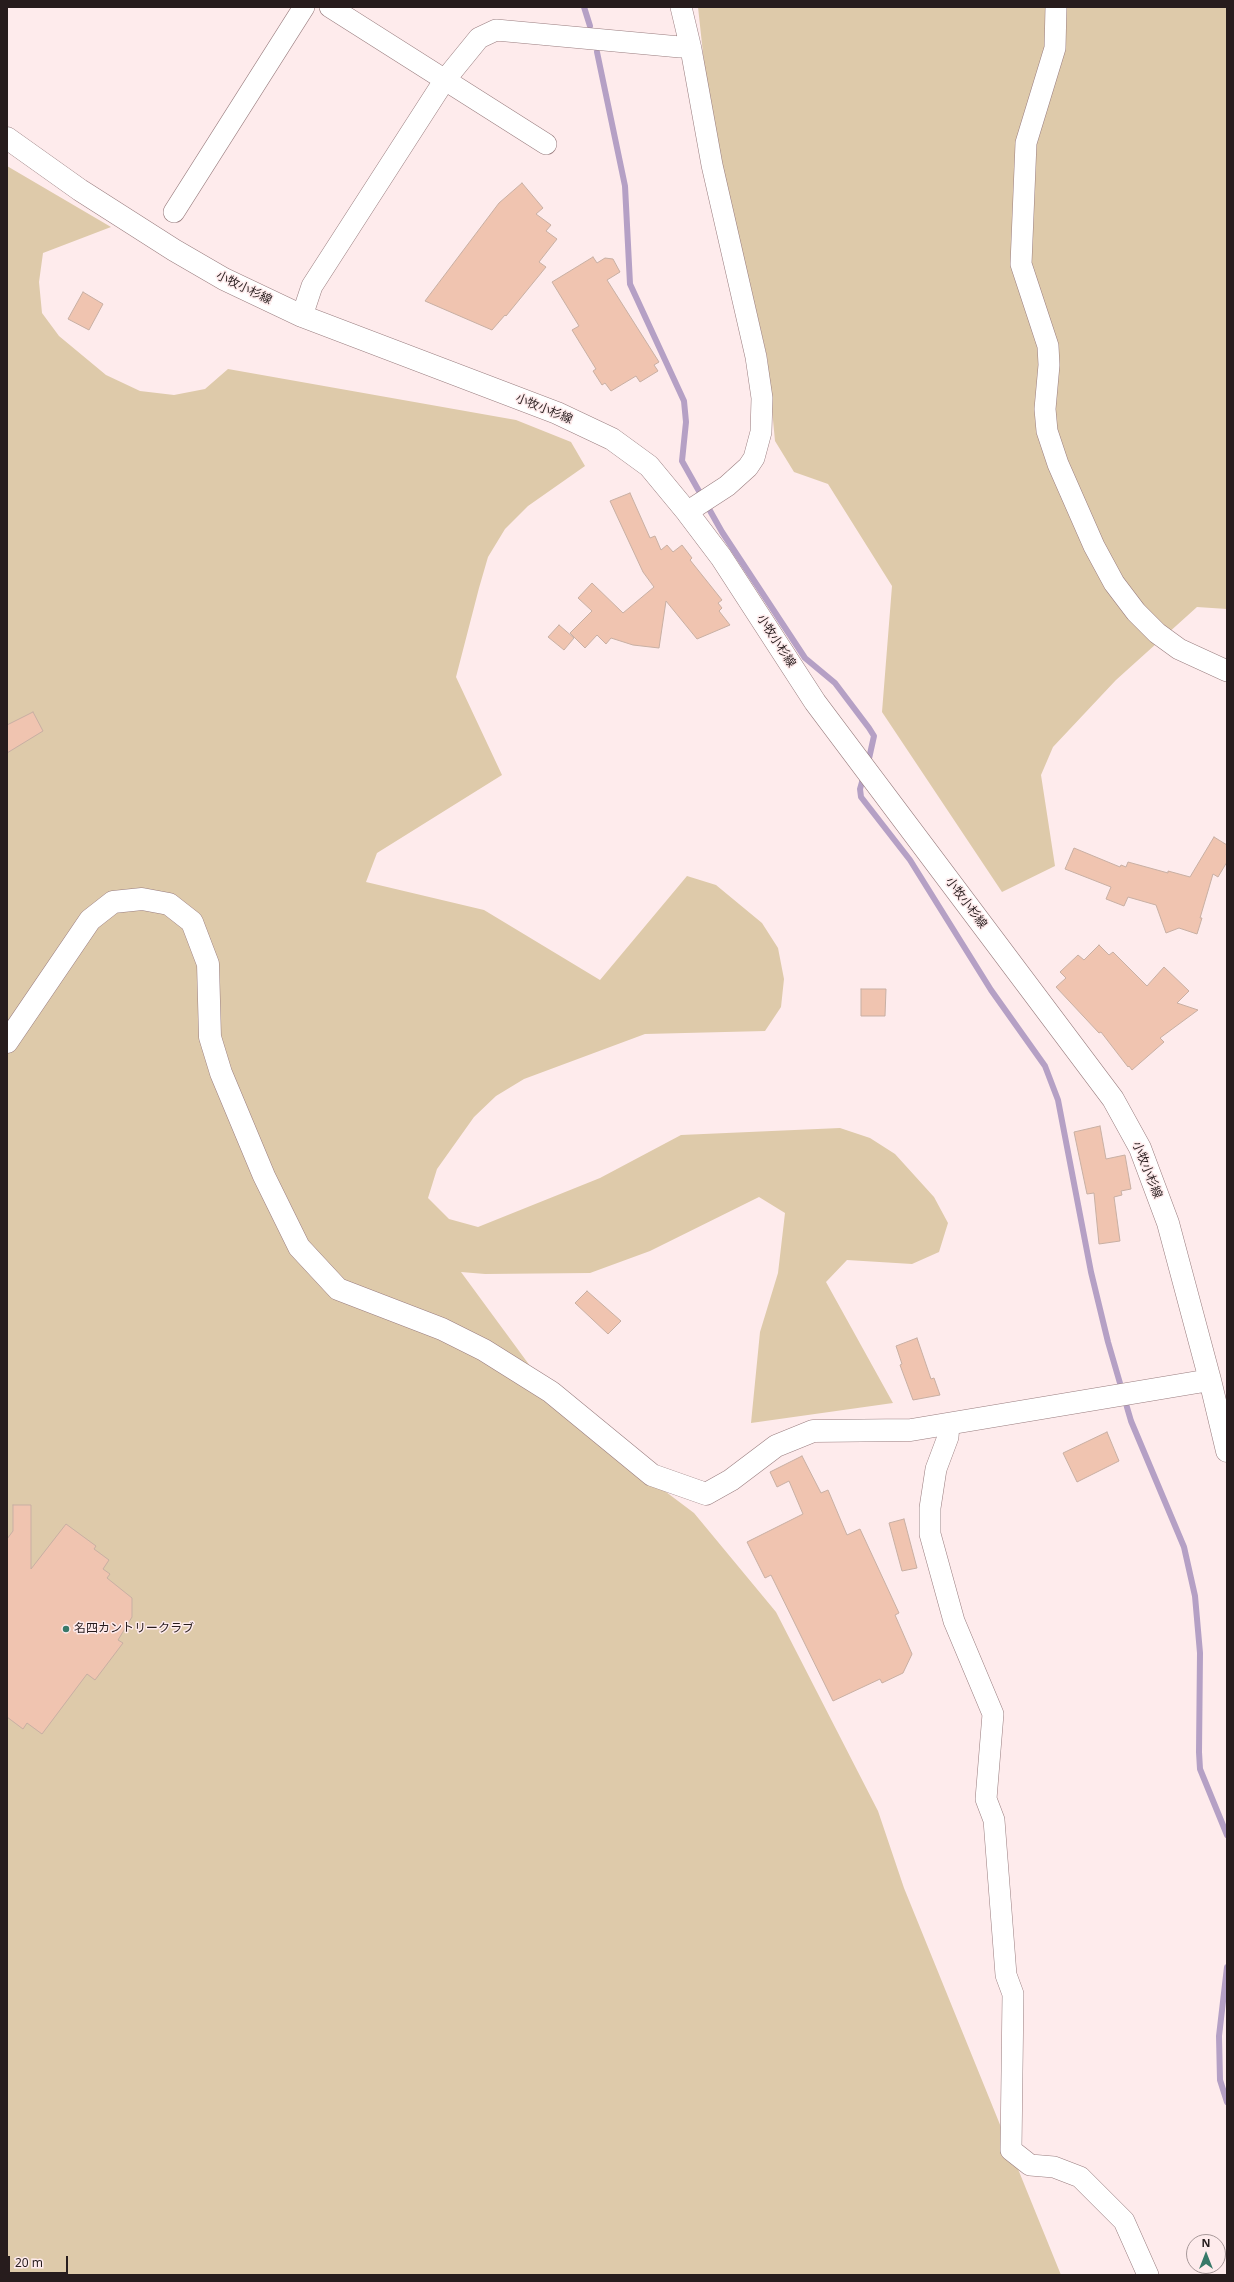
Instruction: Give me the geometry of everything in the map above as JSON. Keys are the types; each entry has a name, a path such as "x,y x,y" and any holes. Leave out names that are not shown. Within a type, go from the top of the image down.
{"main road":[{"name":"小牧小杉線","path":"7,138 80,190 174,250 224,279 302,316 557,412 612,439 649,466 690,510 815,702 1113,1099 1140,1148 1168,1223 1210,1380 1227,1451"},
{"path":"7,1042 90,920 113,902 142,899 169,904 192,922 208,964 210,1037 221,1073 264,1176 299,1247 338,1288 442,1329 484,1350 551,1392 652,1475 706,1494 732,1480 776,1446 813,1431 911,1430 1210,1380"}],"street":[{"path":"174,212 304,7"},
{"path":"330,7 444,81 546,144"},
{"path":"681,7 690,45 712,165 756,357 762,398 761,432 754,458 748,467 716,493 690,510"},
{"path":"1056,7 1055,48 1026,144 1021,264 1048,346 1049,365 1045,409 1047,431 1058,464 1094,546 1114,583 1136,612 1157,633 1178,649 1227,671"},
{"path":"302,316 312,286 444,81 479,38 496,30 680,47 690,45"},
{"path":"949,1424 948,1437 936,1469 930,1508 930,1534 954,1621 992,1714 986,1799 994,1820 1006,1975 1012,1994 1011,2150 1030,2165 1054,2166 1080,2177 1124,2222 1148,2275"}],"shaded area":[{"path":"698,7 1227,7 1227,609 1197,607 1116,680 1053,747 1041,775 1055,866 1002,892 882,712 892,586 828,484 794,472 775,441 767,357 709,109"},
{"name":"名四カントリークラブ","path":"7,166 111,227 43,253 39,282 42,313 59,336 106,375 140,391 174,395 205,389 228,369 516,420 571,442 585,466 528,506 505,529 488,557 479,588 456,677 502,775 377,853 366,882 484,910 600,980 687,876 716,885 762,923 778,948 784,979 781,1007 765,1031 645,1034 524,1079 496,1096 474,1117 437,1169 428,1198 449,1219 478,1227 600,1178 681,1135 840,1128 870,1138 895,1154 934,1197 948,1223 939,1252 912,1264 847,1260 826,1282 893,1403 751,1423 760,1332 778,1273 785,1213 759,1197 650,1251 590,1273 485,1274 461,1272 569,1419 694,1513 776,1612 878,1811 904,1888 1061,2275 7,2275"}],"building":[{"path":"522,183 543,208 536,214 551,225 546,231 557,239 539,262 546,267 506,316 505,315 492,330 425,301 499,203"},
{"path":"593,257 597,263 605,258 613,259 620,272 607,280 659,362 654,365 658,371 640,382 636,376 611,391 605,383 602,385 593,371 596,369 572,330 579,326 552,282"},
{"path":"83,292 103,304 89,330 68,319"},
{"path":"630,493 650,538 655,536 661,550 667,545 673,552 682,545 692,558 690,560 722,600 718,603 722,608 719,611 730,625 697,639 666,601 659,648 633,645 611,638 606,644 597,635 585,648 570,633 592,611 578,598 592,583 623,613 654,587 643,572 610,501"},
{"path":"559,625 574,638 564,650 548,637"},
{"path":"33,712 43,731 7,753 7,725"},
{"path":"1214,837 1227,845 1227,862 1218,877 1213,874 1200,918 1202,918 1197,934 1179,928 1166,933 1156,905 1128,897 1124,906 1106,899 1111,887 1065,869 1074,848 1120,867 1121,865 1126,867 1128,862 1168,873 1168,871 1190,877"},
{"path":"1099,945 1109,955 1113,952 1147,986 1164,967 1189,991 1177,1003 1198,1010 1160,1038 1164,1042 1132,1070 1129,1066 1128,1067 1101,1032 1099,1033 1056,987 1066,978 1060,972 1078,955 1084,960"},
{"path":"861,989 886,989 885,1016 861,1016"},
{"path":"1100,1126 1106,1159 1125,1155 1131,1189 1121,1191 1122,1195 1114,1197 1120,1241 1099,1244 1094,1193 1087,1194 1074,1132"},
{"path":"587,1291 621,1321 608,1334 575,1303"},
{"path":"917,1338 931,1379 934,1378 940,1395 913,1400 900,1365 902,1364 896,1346"},
{"path":"1107,1432 1119,1461 1077,1482 1063,1453"},
{"path":"802,1456 821,1493 828,1490 847,1535 860,1529 899,1613 895,1615 912,1654 903,1673 882,1683 880,1679 833,1701 771,1575 765,1578 747,1542 803,1514 789,1481 777,1487 770,1472"},
{"name":"名四カントリークラブ","path":"13,1505 31,1505 31,1569 66,1524 96,1546 94,1549 109,1560 103,1569 110,1574 107,1578 132,1598 132,1617 118,1640 123,1643 95,1680 87,1674 42,1734 27,1723 23,1729 7,1717 7,1539 13,1531"},
{"path":"904,1519 917,1568 902,1571 889,1523"}],"waterway":[{"path":"584,7 590,26"},
{"path":"597,52 625,186 630,284 684,401 686,422 682,461 722,532 805,658 835,683 874,736 868,763"},
{"path":"864,775 860,789 861,797 910,860 991,990 1045,1066 1058,1100 1091,1272 1108,1342 1131,1421 1184,1547 1195,1596 1200,1653 1200,1769 1227,1835"},
{"path":"1227,1967 1219,2036 1220,2080 1227,2102"}],"place":[{"name":"名四カントリークラブ","path":"66,1629"}]}
